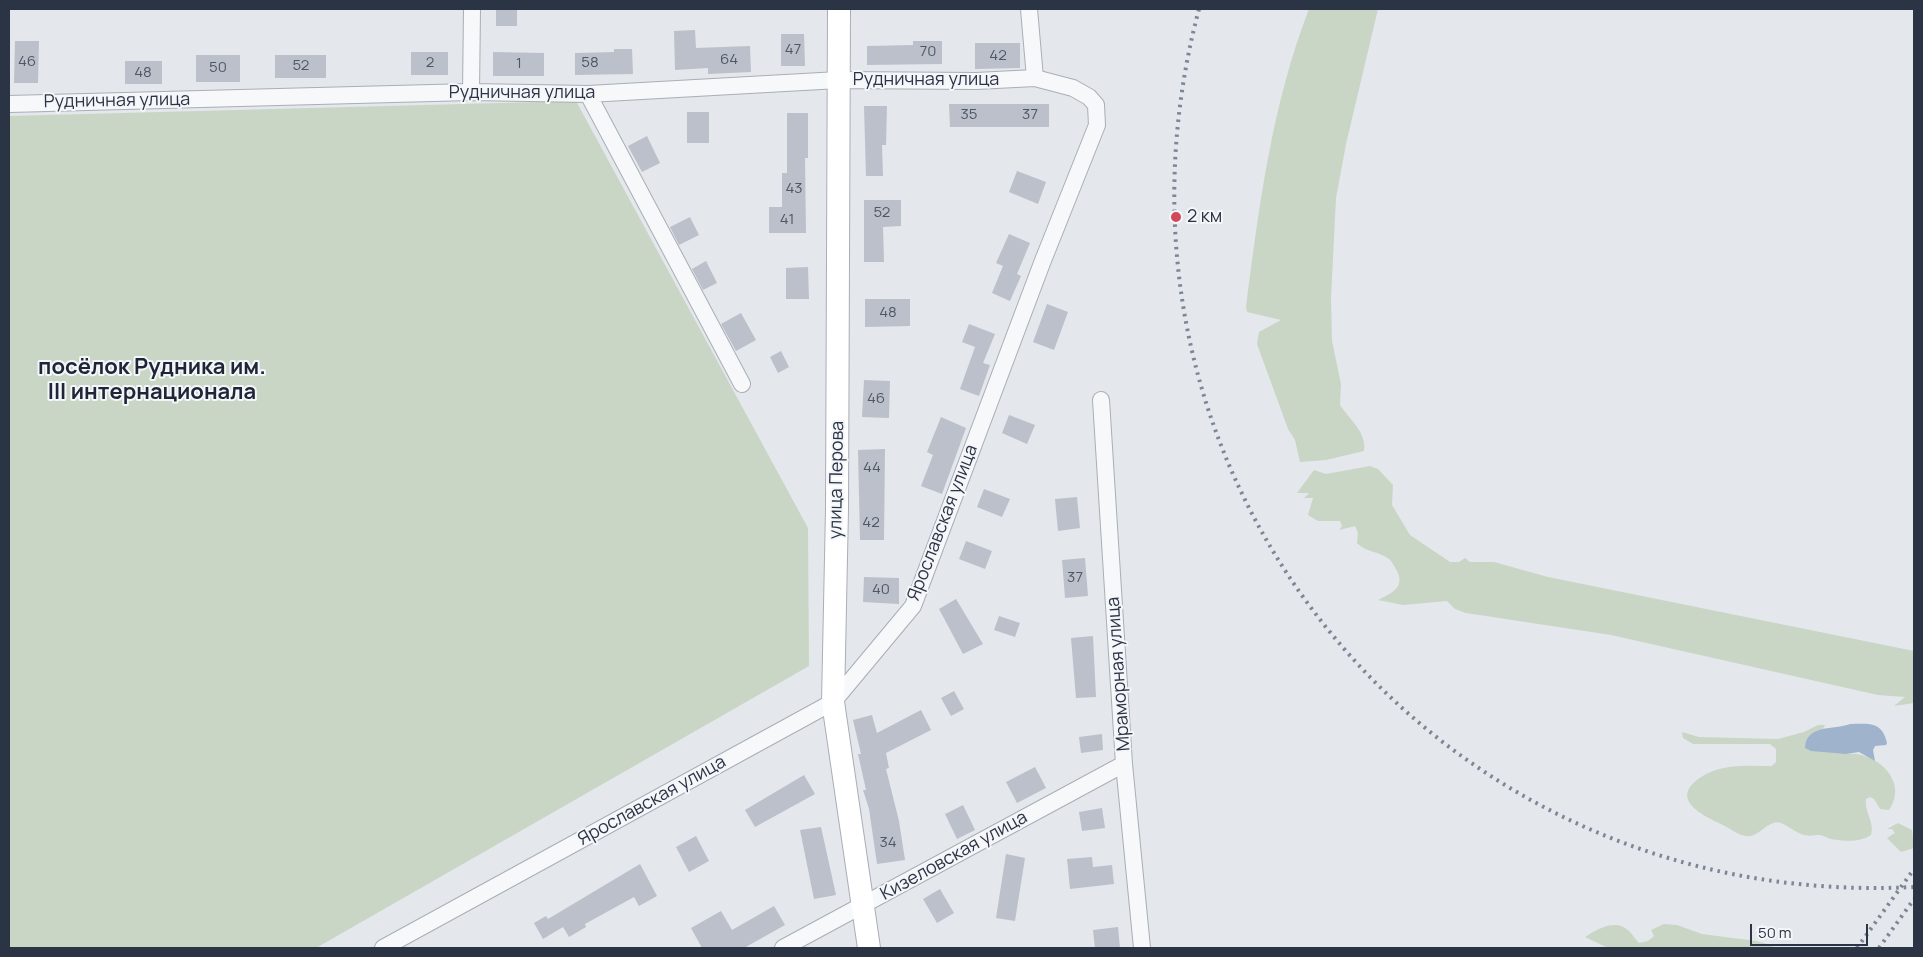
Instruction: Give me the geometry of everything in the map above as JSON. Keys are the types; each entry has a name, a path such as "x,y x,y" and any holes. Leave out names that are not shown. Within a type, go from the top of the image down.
{"main road":[{"name":"улица Перова","path":"839,9 837,509 833,702 869,948"}],"street":[{"path":"471,92 472,9"},
{"path":"1029,9 1035,78"},
{"name":"Рудничная улица","path":"9,104 471,92 588,94 839,80 976,81 1035,78"},
{"name":"Ярославская улица","path":"383,948 833,702 913,606 1042,263 1097,125 1096,105 1089,97 1061,83 1035,78"},
{"path":"588,94 742,384"},
{"name":"Мраморная улица","path":"1101,400 1124,764 1142,948"},
{"name":"Кизеловская улица","path":"783,948 1124,764"}],"green space":[{"path":"1309,9 1378,9 1346,144 1336,198 1331,298 1332,341 1341,384 1340,405 1360,432 1363,438 1364,451 1326,460 1300,462 1295,440 1288,429 1257,344 1259,332 1281,320 1247,312 1246,307 1262,193 1276,118 1285,81"},
{"path":"576,101 808,528 809,666 316,948 9,948 9,116"},
{"path":"1370,466 1378,469 1393,485 1392,505 1410,535 1450,562 1459,562 1465,558 1470,562 1494,562 1548,577 1914,651 1914,703 1894,706 1905,697 1878,695 1611,635 1466,613 1455,609 1447,601 1403,605 1378,600 1393,592 1399,584 1399,575 1391,561 1381,554 1360,546 1357,543 1358,533 1355,526 1339,530 1342,526 1340,521 1318,521 1308,515 1313,498 1304,498 1309,493 1297,493 1314,470 1326,474"},
{"path":"1818,725 1825,725 1823,729 1817,731 1846,754 1857,754 1877,762 1886,769 1892,778 1895,788 1894,799 1889,810 1880,809 1874,799 1870,797 1866,799 1866,808 1872,826 1871,835 1856,840 1836,840 1821,835 1804,835 1777,822 1755,835 1744,836 1706,816 1692,806 1688,799 1688,792 1692,785 1701,777 1727,767 1772,766 1776,762 1776,749 1770,744 1693,744 1683,738 1682,732 1699,737 1778,739 1804,732"},
{"path":"1898,823 1912,830 1914,848 1901,852 1887,838 1895,833 1892,829 1887,829"},
{"path":"1664,924 1677,925 1702,934 1756,941 1771,945 1774,948 1608,948 1585,937 1607,926 1618,925 1629,931 1639,943 1648,941 1654,936 1651,930"}],"water":[{"path":"1850,724 1874,725 1882,731 1887,743 1886,745 1875,746 1873,750 1875,761 1859,752 1846,754 1811,751 1805,748 1807,740 1815,731"}],"building":[{"path":"496,9 517,9 517,26 496,26"},
{"path":"695,30 696,48 750,46 751,72 708,74 708,68 675,70 674,31"},
{"path":"781,34 804,34 805,66 781,66"},
{"path":"15,41 39,41 38,83 14,83"},
{"path":"913,41 942,41 942,64 867,65 867,46 913,45"},
{"path":"975,43 1020,43 1020,68 975,69"},
{"path":"614,49 632,49 633,74 575,75 575,53 614,52"},
{"path":"411,52 448,52 448,75 411,75"},
{"path":"493,52 544,53 544,76 493,76"},
{"path":"196,55 240,55 240,82 196,82"},
{"path":"275,55 326,55 326,78 275,78"},
{"path":"125,61 162,61 162,84 125,84"},
{"path":"949,104 1049,104 1049,127 950,127"},
{"path":"864,106 887,106 886,145 882,145 883,176 866,176"},
{"path":"687,112 709,112 709,143 687,143"},
{"path":"787,113 808,113 808,158 805,158 806,233 769,233 769,207 782,207 782,173 787,173"},
{"path":"647,136 660,163 642,172 628,146"},
{"path":"1017,171 1046,182 1038,204 1009,192"},
{"path":"864,200 901,200 901,226 883,227 884,262 864,262"},
{"path":"690,217 699,235 679,245 670,227"},
{"path":"1009,234 1030,243 1017,274 1021,276 1010,301 992,293 1003,266 996,263"},
{"path":"706,261 717,283 703,290 692,269"},
{"path":"808,267 809,299 786,299 786,268"},
{"path":"865,299 910,299 910,326 865,327"},
{"path":"1047,304 1068,312 1054,350 1033,342"},
{"path":"741,313 756,340 736,351 721,324"},
{"path":"969,324 995,334 983,363 990,365 979,396 960,389 975,347 962,342"},
{"path":"781,351 789,367 778,373 770,357"},
{"path":"864,380 890,381 889,418 862,417"},
{"path":"1009,415 1035,425 1027,444 1002,433"},
{"path":"941,417 966,428 942,494 921,486 933,455 927,452"},
{"path":"885,449 884,540 860,540 858,450"},
{"path":"984,489 1010,499 1002,517 977,507"},
{"path":"1077,497 1080,528 1058,531 1055,499"},
{"path":"966,541 992,551 985,569 959,559"},
{"path":"1085,558 1088,596 1065,598 1062,560"},
{"path":"864,577 899,578 899,604 863,602"},
{"path":"956,599 983,644 963,654 939,609"},
{"path":"999,616 1020,623 1015,637 994,630"},
{"path":"1093,636 1096,697 1076,698 1071,638"},
{"path":"954,691 964,709 951,716 941,698"},
{"path":"921,710 931,730 886,753 889,768 886,769 899,821 905,860 877,864 869,809 863,790 866,790 858,754 861,754 853,720 872,715 877,733"},
{"path":"1102,734 1103,750 1081,753 1079,737"},
{"path":"1035,767 1046,788 1017,803 1006,782"},
{"path":"804,775 815,794 755,827 745,810"},
{"path":"963,805 975,830 957,839 945,814"},
{"path":"1102,808 1105,828 1082,831 1079,812"},
{"path":"821,827 836,895 814,899 800,830"},
{"path":"696,836 709,861 689,872 676,847"},
{"path":"1006,854 1025,858 1015,921 996,918"},
{"path":"1092,857 1093,867 1112,865 1114,884 1070,889 1067,859"},
{"path":"640,864 657,896 639,906 634,897 585,924 586,927 569,937 563,927 543,939 534,923 546,916 548,919"},
{"path":"940,889 954,913 937,923 923,899"},
{"path":"774,906 785,925 744,948 702,948 691,928 721,911 732,930"},
{"path":"1118,927 1120,948 1095,948 1093,930"}],"railway":[{"path":"1199,9 1174,182 1191,346 1244,498 1330,632 1444,743 1582,826 1740,876 1914,887"},
{"path":"1857,948 1914,869"},
{"path":"1879,948 1914,899"}],"place":[{"name":"2 км","path":"1176,217"}],"district":[{"name":"посёлок Рудника им. III интернационала","path":"152,380"}]}
